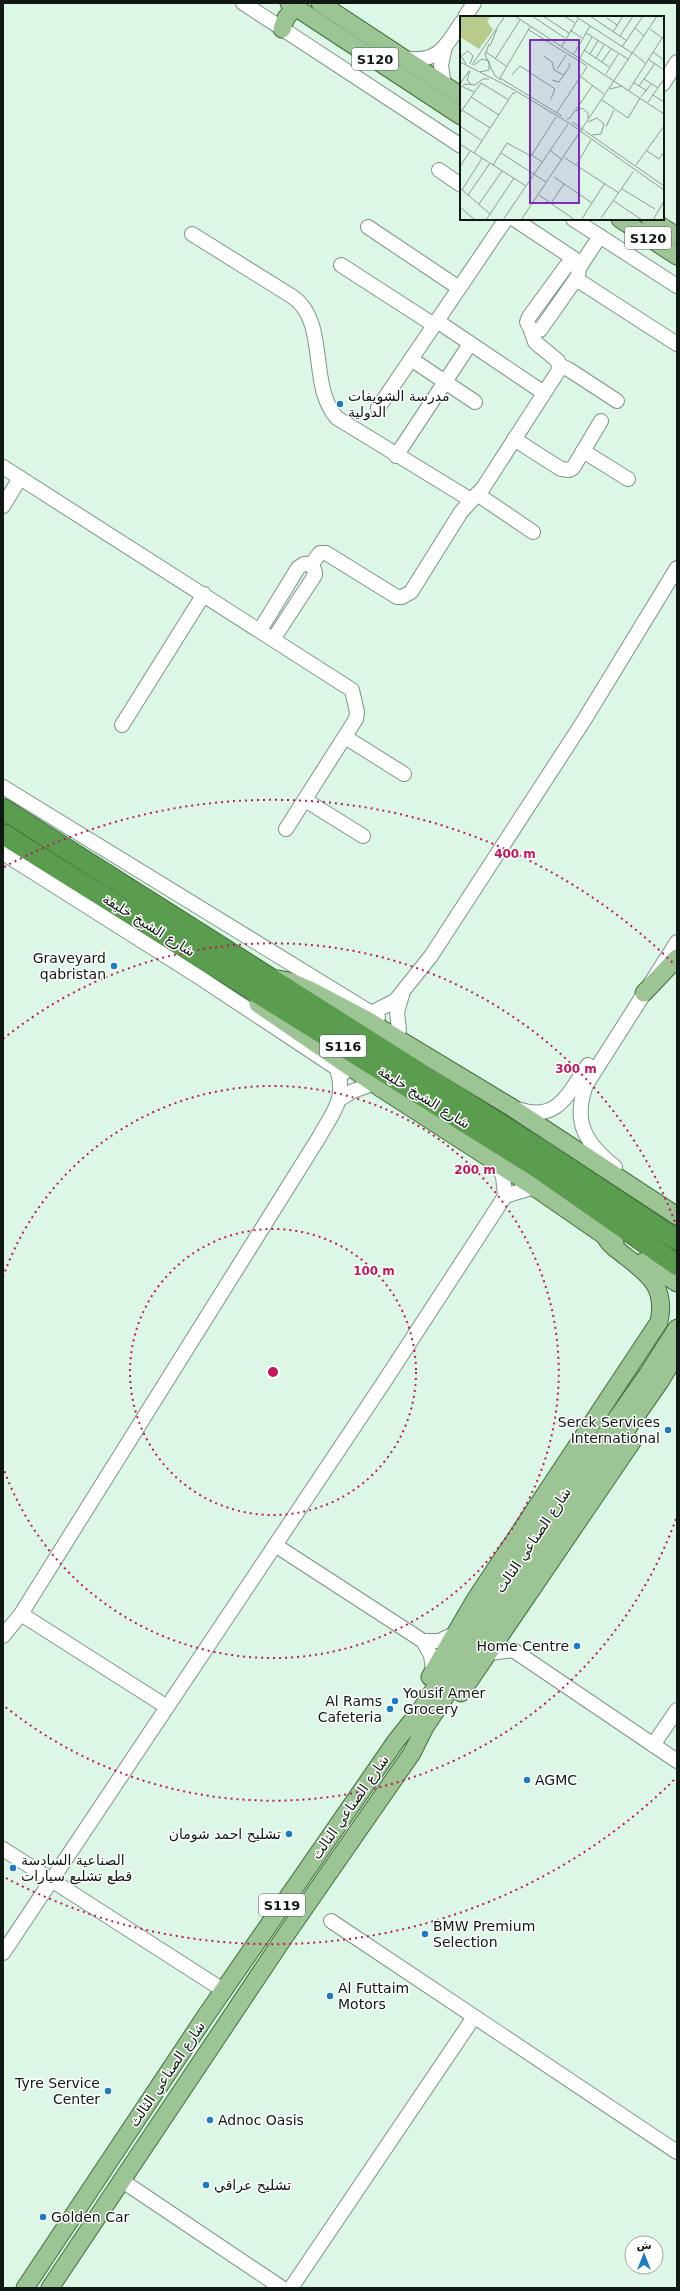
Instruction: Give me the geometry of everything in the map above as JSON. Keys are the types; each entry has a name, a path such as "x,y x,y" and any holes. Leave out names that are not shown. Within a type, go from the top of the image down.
{"highway":[{"name":"شارع الشيخ خليفة","path":"3,809 538,1148 677,1240"},
{"name":"شارع الشيخ خليفة","path":"3,834 538,1168 677,1266"},
{"path":"62,890 85,886"}],"main road":[{"name":"S120","path":"320,3 460,95"},
{"path":"282,29 292,5"},
{"name":"S120","path":"292,5 460,115"},
{"name":"S120","path":"622,220 677,256"},
{"name":"S120","path":"652,220 676,235"},
{"path":"644,993 677,958"},
{"path":"233,978 258,1004 400,1101 534,1187 677,1283"},
{"path":"270,978 289,981 318,994 367,1020 511,1107 677,1216"},
{"path":"396,1741 405,1718 475,1600 659,1322 661,1308 660,1294 652,1278 613,1246 605,1236"},
{"name":"شارع الصناعي الثالث","path":"50,2288 283,1939 412,1753 425,1727 549,1528 677,1328"},
{"name":"شارع الصناعي الثالث","path":"25,2288 223,1990 396,1741 420,1711 549,1528 661,1380 677,1353"},
{"path":"412,1753 435,1728 490,1653 677,1374"}],"street":[{"path":"243,3 460,145"},
{"path":"466,16 474,3"},
{"path":"403,58 421,60 439,53 445,47 460,24"},
{"path":"444,86 441,65 445,47"},
{"path":"664,82 677,62"},
{"path":"439,170 460,184"},
{"path":"378,408 505,220"},
{"path":"515,220 677,344"},
{"path":"575,220 677,286"},
{"path":"368,227 460,288"},
{"path":"192,234 293,297 305,307 310,320 325,396 331,412 344,424 396,456 474,497 533,532"},
{"path":"579,270 600,236"},
{"path":"341,265 470,344 544,393"},
{"path":"311,565 317,555 326,553 396,597 407,596 461,512 474,497 559,370 559,365 556,358 535,342 528,326 529,317 567,265 576,265 579,270"},
{"path":"396,456 470,344"},
{"path":"411,359 475,402"},
{"path":"559,365 568,369 617,401"},
{"path":"514,439 565,470 573,468 601,421"},
{"path":"583,451 628,479"},
{"path":"3,467 274,638 352,690 357,716 286,830"},
{"path":"3,506 20,478"},
{"path":"260,630 301,565 311,565"},
{"path":"274,638 315,575 314,568 311,565"},
{"path":"371,1013 388,1006 402,995 464,908 587,715 677,568"},
{"path":"122,725 204,594"},
{"path":"281,597 295,606"},
{"path":"345,737 404,774"},
{"path":"3,786 398,1030 430,1052 447,1069"},
{"path":"305,800 362,836"},
{"path":"3,853 199,977 337,1069 387,1099 400,1101"},
{"path":"511,1107 538,1114 550,1111 560,1104 666,947 677,934"},
{"path":"634,1187 590,1144 585,1133 580,1110 586,1085 677,942"},
{"path":"398,1030 397,1012 402,995"},
{"path":"3,1636 21,1614 318,1139 340,1098 341,1084 337,1069"},
{"path":"340,1098 367,1086"},
{"path":"3,1952 50,1879 275,1545 505,1196 503,1176 497,1164"},
{"path":"505,1196 534,1187"},
{"path":"275,1545 423,1641 431,1655 433,1671"},
{"path":"21,1614 167,1707"},
{"path":"508,1625 513,1650"},
{"path":"423,1641 439,1641 454,1634"},
{"path":"490,1653 513,1650 677,1761"},
{"path":"653,1745 677,1710"},
{"path":"3,1849 223,1990"},
{"path":"331,1921 677,2152"},
{"path":"291,2288 474,2017"},
{"path":"121,2180 282,2288"}],"place":[{"name":"مدرسة الشويفات الدولية","path":"340,404"},
{"name":"Graveyard qabristan","path":"114,966"},
{"name":"Serck Services International","path":"668,1430"},
{"name":"Home Centre","path":"577,1646"},
{"name":"Yousif Amer Grocery","path":"395,1701"},
{"name":"Al Rams Cafeteria","path":"390,1709"},
{"name":"AGMC","path":"527,1780"},
{"name":"تشليح احمد شومان","path":"289,1834"},
{"name":"الصناعية السادسة قطع تشليع سيارات","path":"13,1868"},
{"name":"BMW Premium Selection","path":"425,1934"},
{"name":"Al Futtaim Motors","path":"330,1996"},
{"name":"Tyre Service Center","path":"108,2091"},
{"name":"Adnoc Oasis","path":"210,2120"},
{"name":"تشليح عراقي","path":"206,2185"},
{"name":"Golden Car","path":"43,2217"}]}
